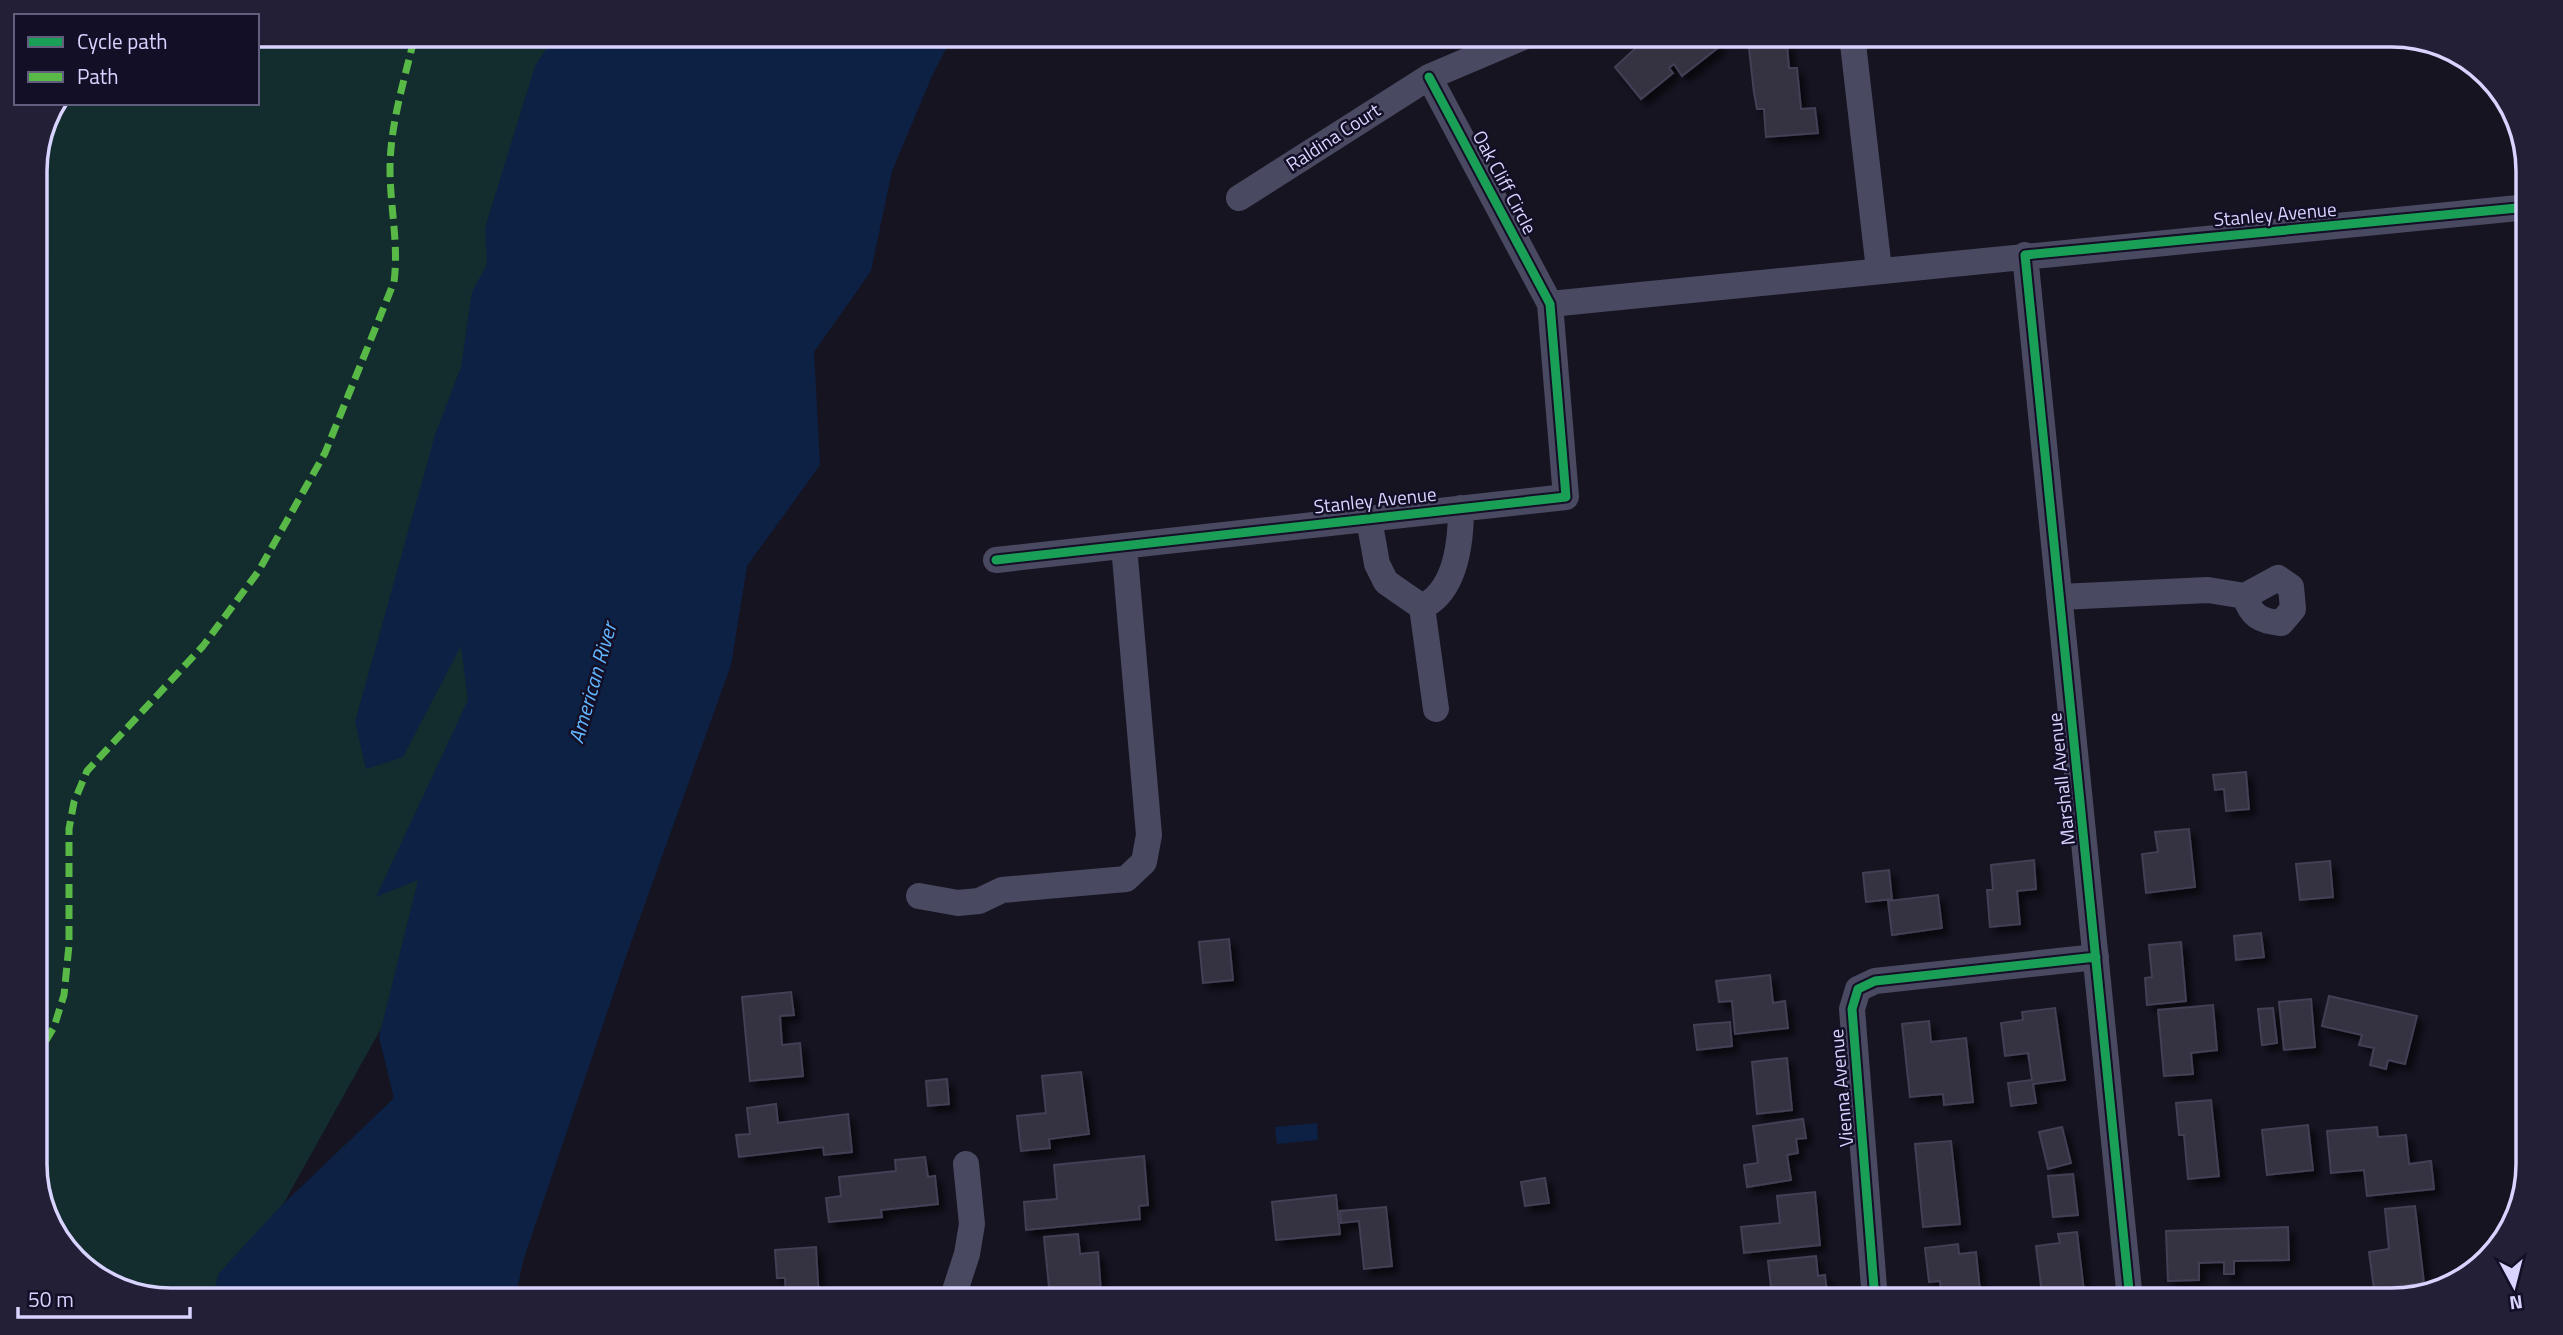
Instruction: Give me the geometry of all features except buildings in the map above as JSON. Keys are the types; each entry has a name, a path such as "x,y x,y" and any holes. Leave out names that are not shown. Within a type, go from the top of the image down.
{"street":[{"path":"1429,77 1500,47"},
{"path":"1853,47 1879,270"},
{"name":"Raldina Court","path":"1239,198 1429,77"},
{"name":"Oak Cliff Circle","path":"1429,77 1550,304"},
{"name":"Stanley Avenue","path":"996,561 1566,497 1550,304 2515,208"},
{"name":"Marshall Avenue","path":"2025,255 2129,1288"},
{"path":"1422,607 1441,593 1461,544 1461,508"},
{"path":"1369,519 1377,564 1386,582 1422,607 1436,709"},
{"path":"919,896 958,903 979,901 1002,890 1126,879 1144,862 1149,835 1124,546"},
{"path":"2060,597 2208,590 2245,596"},
{"name":"Vienna Avenue","path":"1874,1288 1852,1009 1858,989 1875,981 2096,957"},
{"path":"956,1288 967,1254 972,1224 966,1164"}],"green space":[{"path":"259,47 571,47 527,553 413,971 237,1288 155,1287 131,1281 102,1267 68,1233 54,1204 48,1172 48,155 51,139 67,105 259,105"}],"water":[{"name":"American River","path":"547,47 947,47 892,171 871,271 814,352 820,465 747,566 731,665 629,948 523,1261 517,1288 215,1288 219,1273 278,1209 394,1098 379,1037 418,880 376,897 468,700 461,646 403,757 366,769 355,722 435,435 461,367 472,292 487,264 485,228 535,66"},
{"path":"1317,1123 1318,1140 1277,1144 1275,1127"}],"marked path":[{"path":"48,1037 64,995 69,945 69,829 74,802 87,771 203,646 258,572 325,453 394,282 395,254 390,183 392,135 412,47"}],"cycle path":[{"path":"996,560 1566,497 1550,304 1429,77"},
{"path":"2129,1288 2025,255 2515,208"},
{"path":"1874,1288 1852,1009 1858,989 1875,981 2096,957"}]}
